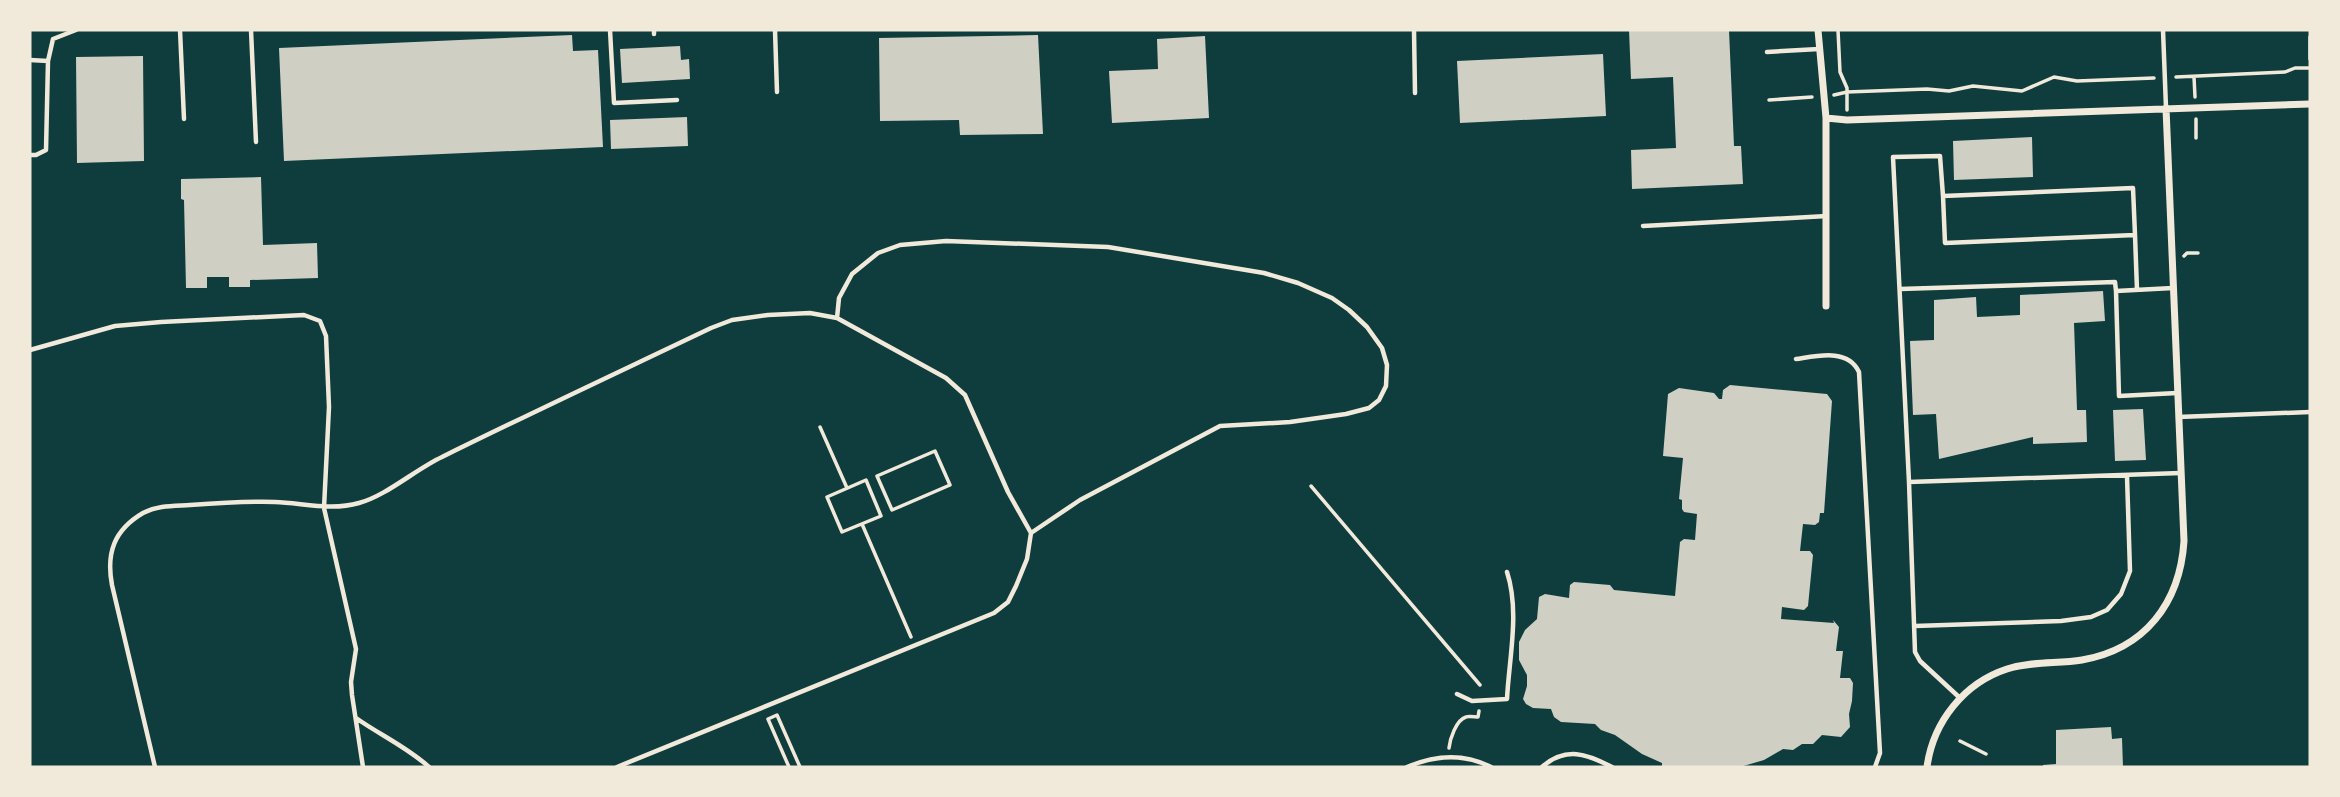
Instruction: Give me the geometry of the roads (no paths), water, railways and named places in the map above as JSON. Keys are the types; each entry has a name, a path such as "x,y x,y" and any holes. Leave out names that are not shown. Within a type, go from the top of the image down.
{"street":[{"path":"1818,30 1826,118 1826,306"},
{"path":"1826,118 1847,120 2310,104"},
{"path":"1927,767 1937,733 1945,717 1960,698 1980,682 2009,668 2080,660 2111,652 2133,640 2153,623 2168,601 2181,566 2184,541 2166,108"}],"lane":[{"path":"30,155 46,150 48,61 53,39 76,30"},
{"path":"180,30 184,119"},
{"path":"251,30 256,142"},
{"path":"610,30 614,103 677,100"},
{"path":"775,30 777,92"},
{"path":"1414,30 1415,93"},
{"path":"2163,30 2166,108"},
{"path":"1767,52 1819,49"},
{"path":"30,60 48,61"},
{"path":"1960,698 1917,657 1893,157 1940,156 1945,243 2135,235"},
{"path":"1943,196 2133,188 2137,290"},
{"path":"1643,226 1826,216"},
{"path":"837,318 839,298 852,274 878,253 900,245 946,241 1108,247 1264,273 1298,283 1332,298 1349,310 1367,327 1382,348 1387,365 1386,386 1379,401 1369,408 1313,419 1220,426 1080,500 1031,533"},
{"path":"1900,289 2115,282 2119,396 2177,393"},
{"path":"2116,290 2173,288"},
{"path":"155,767 109,571 111,551 119,535 128,524 144,513 167,506 277,502 324,508 360,503 438,459 732,320 810,313 837,318 946,378 965,395 1008,492 1031,533 1027,559 1008,602 994,613 617,767"},
{"path":"30,350 115,326 161,322 304,315 318,319 324,326 329,407 324,508 356,649 351,682 363,767"},
{"path":"1796,359 1836,356 1851,361 1859,372 1880,753 1875,767"},
{"path":"2178,416 2310,412"},
{"path":"1909,482 2127,477 2181,473"},
{"path":"1915,626 2062,621 2091,617 2107,610 2121,594 2130,571 2127,477"},
{"path":"1457,694 1480,702 1507,699 1512,607 1507,572"},
{"path":"356,718 429,767"},
{"path":"1542,767 1557,757 1573,754 1597,759 1612,767"},
{"path":"1407,767 1450,756 1474,760 1491,767"}]}
